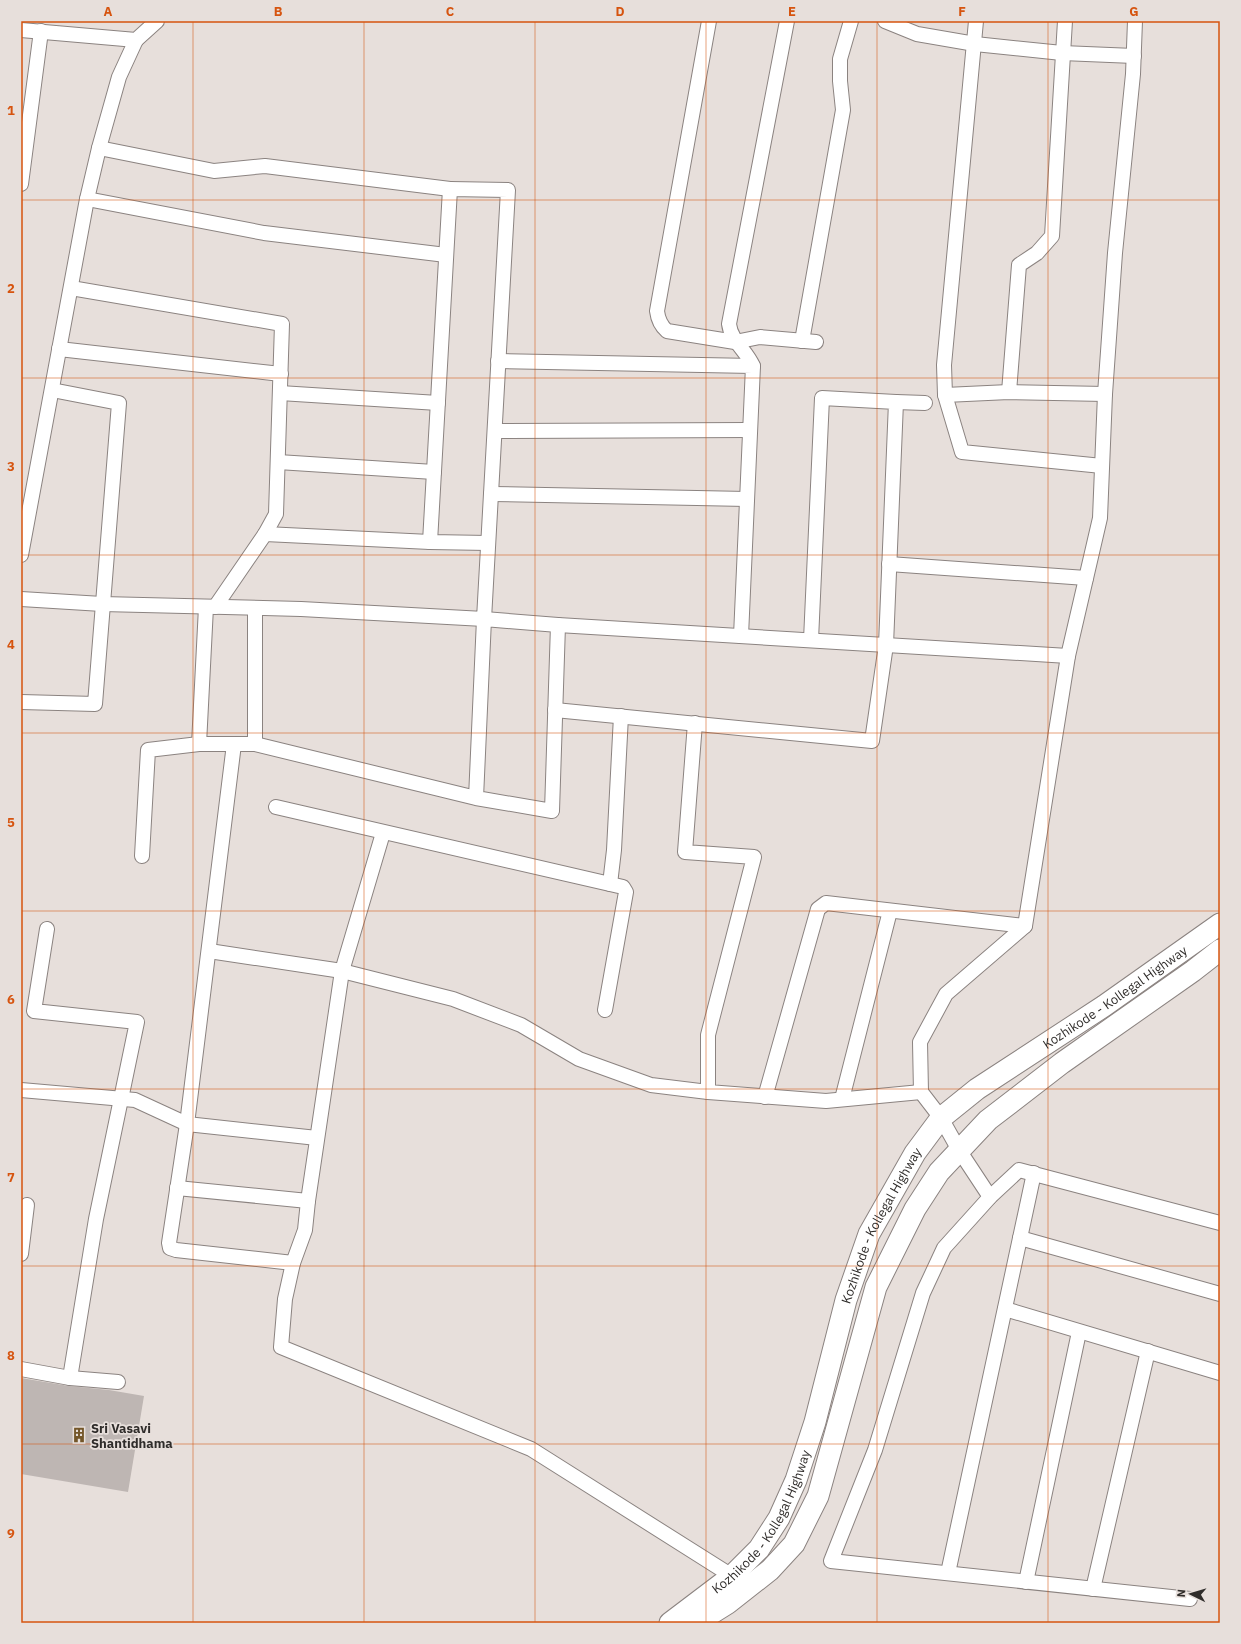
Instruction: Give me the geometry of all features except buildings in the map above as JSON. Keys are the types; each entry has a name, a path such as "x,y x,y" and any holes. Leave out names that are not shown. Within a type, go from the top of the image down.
{"highway":[{"name":"Kozhikode - Kollegal Highway","path":"670,1623 732,1576 759,1549 779,1518 796,1480 816,1422 846,1300 869,1234 911,1160 941,1118 976,1089 1104,1006 1220,924"},
{"name":"Kozhikode - Kollegal Highway","path":"696,1623 728,1603 770,1570 794,1544 818,1496 876,1287 914,1209 939,1172 988,1120 1062,1063 1193,971 1220,950"}],"street":[{"path":"21,555 87,199 99,148 119,77 136,40 157,21"},
{"path":"709,21 657,310 662,326 667,331 735,342 760,337 809,341 843,110 840,81 840,59 851,21"},
{"path":"741,636 753,366 745,351 735,342 730,332 729,324 787,21"},
{"path":"886,21 917,34 975,44 1062,53 1134,56"},
{"path":"976,21 944,365 945,395 962,452 1102,466"},
{"path":"1008,392 1019,265 1037,253 1052,236 1065,21"},
{"path":"990,1197 959,1150 941,1118 921,1092 920,1042 946,994 1025,926 1068,656 1100,518 1104,394 1115,253 1134,56 1135,21"},
{"path":"21,184 29,28 136,40"},
{"path":"99,148 214,172 265,166 450,189 508,190 488,543 476,798"},
{"path":"430,542 450,189"},
{"path":"87,199 264,233 446,255"},
{"path":"70,288 282,324 276,514 264,534 210,607 199,744"},
{"path":"59,349 281,374"},
{"path":"498,361 753,366"},
{"path":"21,702 95,704 119,403 52,390"},
{"path":"945,395 1008,392 1104,394"},
{"path":"280,393 438,403"},
{"path":"811,640 822,398 925,403"},
{"path":"555,710 872,741 886,645 896,402"},
{"path":"494,431 750,430"},
{"path":"278,462 434,472"},
{"path":"491,494 747,499"},
{"path":"264,534 430,542 488,543"},
{"path":"889,564 1086,578"},
{"path":"21,599 102,604 255,608 484,619 558,625 1068,656"},
{"path":"255,608 255,744"},
{"path":"142,856 148,750 199,744 255,744 476,798 552,811 558,625"},
{"path":"610,884 622,716"},
{"path":"695,723 685,852 754,857 708,1035 708,1092"},
{"path":"234,744 187,1124 169,1243 170,1248 176,1250 293,1263"},
{"path":"276,807 623,887 626,892 605,1010"},
{"path":"384,833 342,971 305,1230 293,1263 285,1299 281,1346 531,1449 732,1576"},
{"path":"765,1097 818,909 826,903 1025,926"},
{"path":"842,1099 890,911"},
{"path":"47,929 34,1011 137,1022 96,1219 70,1378"},
{"path":"209,951 342,971 453,999 521,1025 579,1059 651,1085 708,1092 826,1101 921,1092"},
{"path":"21,1090 135,1100 187,1124 317,1138"},
{"path":"1190,1599 831,1561 875,1450 923,1293 944,1248 990,1197 1019,1170 1220,1223"},
{"path":"948,1573 1034,1173"},
{"path":"177,1188 308,1201"},
{"path":"21,1254 27,1205"},
{"path":"1020,1238 1220,1294"},
{"path":"1005,1309 1220,1373"},
{"path":"1026,1582 1079,1332"},
{"path":"1094,1589 1148,1351"},
{"path":"21,1370 70,1378 118,1382"}],"place":[{"name":"Sri Vasavi Shantidhama","path":"79,1435"}]}
